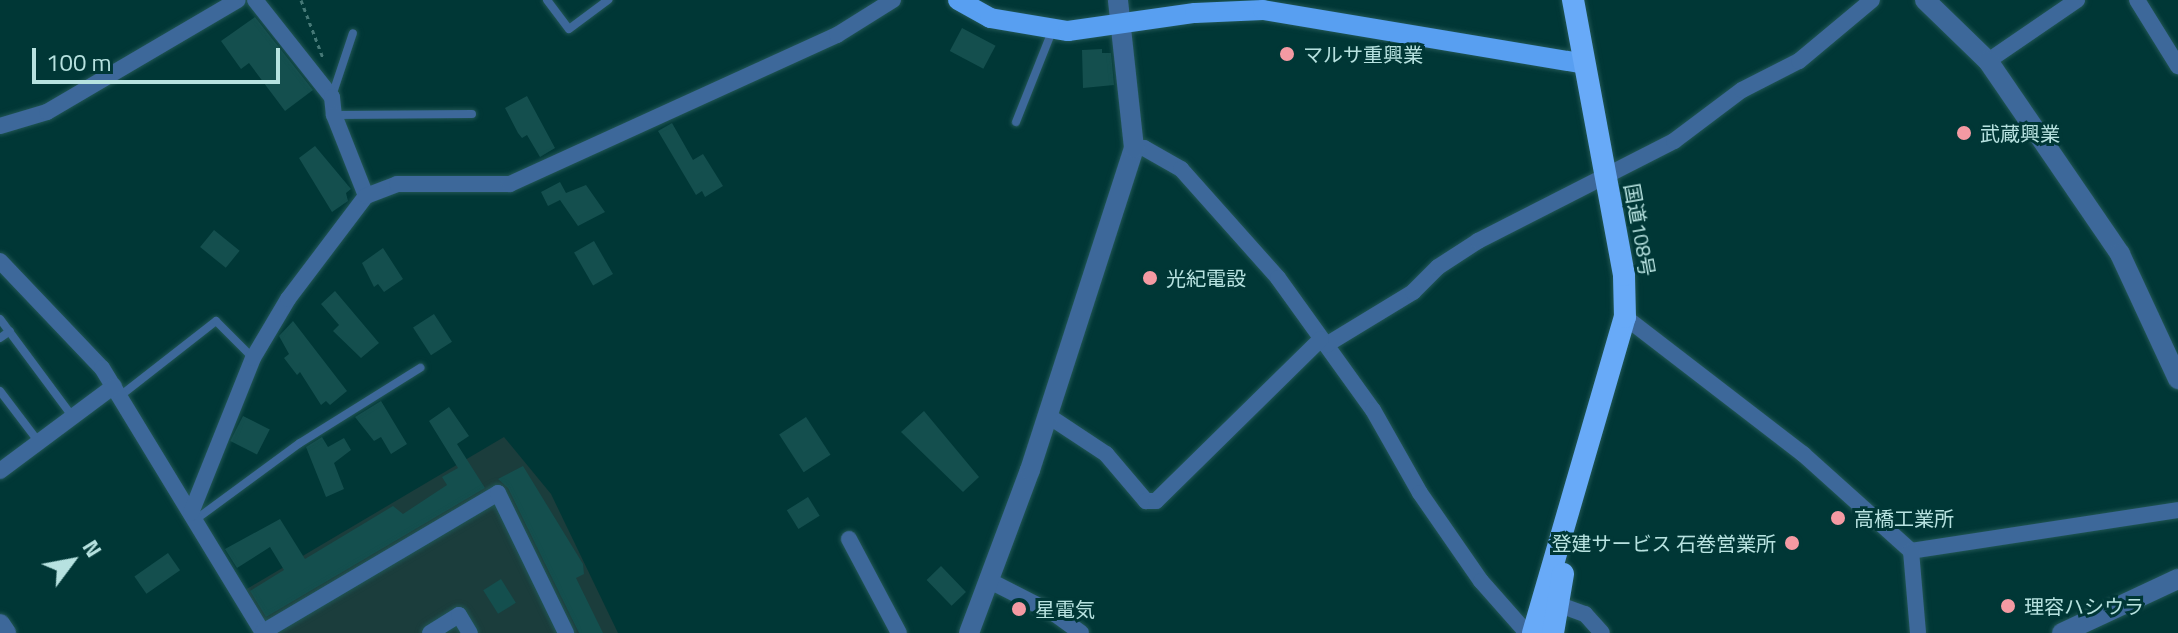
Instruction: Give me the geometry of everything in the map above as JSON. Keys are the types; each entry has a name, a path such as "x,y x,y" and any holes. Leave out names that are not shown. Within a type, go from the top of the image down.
{"highway":[{"name":"国道108号","path":"1533,633 1625,317 1624,275 1573,0"},
{"name":"国道108号","path":"1553,633 1581,466"}],"main road":[{"path":"958,0 990,18 1052,30 1263,10 1585,64"}],"street":[{"path":"0,126 47,112 238,0"},
{"path":"255,0 332,97 334,115 366,196"},
{"path":"193,516 253,358 288,299 366,196 397,184 510,184 837,35 893,0"},
{"path":"969,633 1047,415 1134,148 1118,0"},
{"path":"1047,415 1106,454 1146,501 1156,501 1323,342 1413,292 1438,267 1478,241 1606,179 1674,141 1742,90 1799,61 1872,0"},
{"path":"1925,0 1988,61 2139,285 2178,379"},
{"path":"1988,61 2077,0"},
{"path":"2137,0 2178,66"},
{"path":"1134,148 1144,148 1181,169 1278,278 1373,410 1420,493 1481,581 1527,633"},
{"path":"0,261 117,391 263,632 498,493 566,633"},
{"path":"1625,317 1803,454 1911,551 1918,633"},
{"path":"1,468 72,416 117,391"},
{"path":"1911,551 2178,510"},
{"path":"849,539 899,633"},
{"path":"2062,633 2178,579"},
{"path":"990,581 1081,633"},
{"path":"1557,604 1585,614 1602,633"},
{"path":"430,633 459,615 470,633"},
{"path":"0,624 6,633"}],"lane":[{"path":"547,0 569,29 608,0"},
{"path":"1016,122 1052,30"},
{"path":"332,97 353,33"},
{"path":"334,115 472,114"},
{"path":"0,319 72,416"},
{"path":"117,391 216,321 253,358"},
{"path":"0,338 10,331"},
{"path":"193,516 300,443 420,368"},
{"path":"0,391 38,441"}],"path":[{"path":"301,0 326,64"}],"shaded area":[{"path":"504,437 551,494 618,633 270,633 245,590"}],"building":[{"path":"255,17 313,90 285,111 249,63 241,69 221,41"},
{"path":"962,28 996,46 983,69 950,51"},
{"path":"1102,49 1102,53 1111,53 1114,85 1083,88 1082,50"},
{"path":"527,96 555,148 540,157 527,135 522,138 518,133 505,108"},
{"path":"672,123 693,160 703,154 723,186 705,197 702,191 696,195 658,131"},
{"path":"315,146 351,189 346,193 348,201 332,212 299,158"},
{"path":"560,182 566,193 586,185 605,212 578,226 560,200 548,206 541,192"},
{"path":"214,230 240,251 226,268 200,247"},
{"path":"594,241 613,274 593,285 574,252"},
{"path":"383,248 403,279 384,292 378,284 374,287 362,263"},
{"path":"335,291 379,343 361,358 333,331 339,325 321,304"},
{"path":"434,314 452,342 431,355 413,328"},
{"path":"293,321 347,391 330,405 326,401 321,405 300,372 297,375 284,358 289,354 279,336"},
{"path":"381,401 407,444 391,454 381,437 374,441 355,417"},
{"path":"449,407 469,436 457,444 485,488 266,617 250,591 284,570 270,547 237,568 225,549 280,519 305,559 393,506 403,514 447,485 442,477 458,468 429,421"},
{"path":"924,411 979,477 963,492 901,432"},
{"path":"243,416 270,430 257,455 230,441"},
{"path":"806,417 831,455 804,472 779,434"},
{"path":"322,437 328,447 344,438 351,450 334,463 344,489 326,497 306,447"},
{"path":"523,466 583,564 584,574 576,578 603,633 579,633 508,488 498,479"},
{"path":"808,497 820,516 798,529 787,510"},
{"path":"168,553 180,570 146,594 134,577"},
{"path":"941,566 966,592 952,606 927,580"},
{"path":"501,579 516,603 498,614 483,590"}],"place":[{"name":"マルサ重興業","path":"1287,54"},
{"name":"武蔵興業","path":"1964,133"},
{"name":"光紀電設","path":"1150,278"},
{"name":"高橋工業所","path":"1838,518"},
{"name":"登建サービス 石巻営業所","path":"1792,543"},
{"name":"理容ハシウラ","path":"2008,606"},
{"name":"星電気","path":"1019,609"}]}
